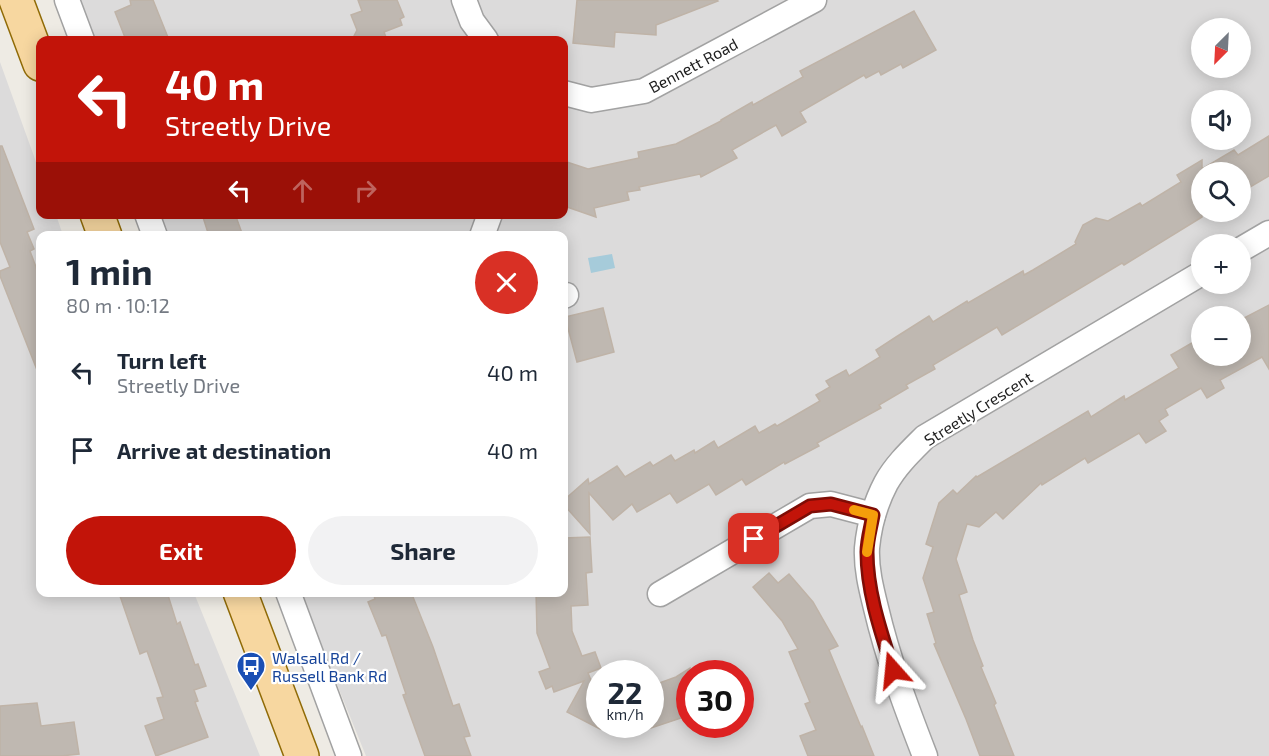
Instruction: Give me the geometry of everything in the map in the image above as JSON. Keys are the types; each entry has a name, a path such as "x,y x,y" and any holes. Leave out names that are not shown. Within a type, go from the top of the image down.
{"main road":[{"path":"16,0 36,53"},
{"path":"242,597 302,756"}],"street":[{"path":"67,0 80,36"},
{"path":"464,0 472,21 483,36"},
{"name":"Bennett Road","path":"568,94 591,100 644,91 814,0"},
{"path":"1251,244 1269,233"},
{"name":"Streetly Crescent","path":"925,756 899,688 882,634 869,580 867,550 873,515 886,482 904,458 925,437 1191,280"},
{"path":"660,594 810,506 831,504 873,515"},
{"path":"290,597 349,756"}],"shaded area":[{"path":"80,0 1269,0 1269,756 366,756 302,597 568,597 568,231 165,231 161,219 568,219 568,36 94,36"},
{"path":"0,62 36,162 36,219 57,219 62,231 36,231 36,597 196,597 260,756 0,756"}],"water":[{"path":"612,254 615,268 591,273 588,258"}],"building":[{"path":"130,0 153,0 167,36 124,36 115,12 131,5"},
{"path":"358,0 397,0 404,17 400,19 402,25 384,32 386,36 354,36 357,30 351,15 362,11"},
{"path":"577,0 718,1 656,25 656,35 615,32 614,47 573,43"},
{"path":"914,11 936,50 903,68 901,64 881,75 879,71 866,78 864,75 800,112 806,122 782,136 776,125 732,150 737,158 701,177 700,174 639,187 640,190 627,192 629,200 594,208 596,217 568,207 568,162 588,169 639,158 638,152 676,144 803,77 800,71"},
{"path":"1269,136 1269,176 1251,187 1251,162 1214,162 1234,150 1238,155 1251,150 1251,147"},
{"path":"0,146 2,146 34,229 27,232 34,249 30,251 36,267 36,367 0,276 0,271 10,267 0,242"},
{"path":"1191,167 1191,222 1194,222 1002,335 997,327 933,365 935,369 906,385 908,388 879,405 881,408 817,443 819,446 785,464 784,462 746,485 742,479 716,495 709,484 677,503 670,493 637,512 632,504 613,520 589,493 590,534 568,509 568,496 588,479 589,484 617,466 625,477 650,462 653,466 671,455 675,461 694,450 695,453 714,441 718,448 755,426 759,433 775,424 777,426 820,401 816,395 830,387 826,381 846,370 849,376 880,357 876,350 929,316 933,322 1023,271 1024,275 1076,244 1083,225 1096,218 1108,221 1140,203 1142,206 1181,182 1177,175"},
{"path":"204,219 237,219 241,231 207,231"},
{"path":"1269,305 1269,369 1262,357 1251,363 1251,314"},
{"path":"603,308 614,352 577,362 568,328 568,316"},
{"path":"1191,343 1191,366 1246,366 1220,380 1224,388 1207,398 1201,388 1165,409 1168,415 1159,421 1166,431 1146,443 1139,433 1088,463 1085,458 1042,485 1041,483 1003,519 996,512 979,527 967,524 956,559 967,592 959,595 983,666 981,667 1014,756 980,756 934,644 936,643 927,614 934,612 923,578 933,547 926,544 939,503 953,490 957,494 976,476 1088,411 1091,417 1124,396 1125,400 1179,368 1171,355"},
{"path":"590,537 592,572 586,573 588,605 571,606 572,631 582,656 595,652 598,660 586,660 586,722 567,712 584,681 554,692 552,686 546,689 539,672 550,668 537,633 536,597 568,597 568,538"},
{"path":"769,573 778,583 789,574 813,602 838,646 829,650 874,756 808,756 800,736 816,730 805,704 810,702 789,652 798,649 782,621 753,587"},
{"path":"120,597 169,597 177,624 180,622 195,665 198,664 206,686 194,690 198,701 195,702 208,737 156,756 145,726 164,719 157,698 163,697 147,651 140,654"},
{"path":"374,597 413,597 453,706 459,704 470,736 464,737 471,756 425,756 403,695 406,694 386,635 382,636 368,602 375,599"},
{"path":"676,677 676,720 664,724 664,681"},
{"path":"37,703 41,726 74,722 79,754 0,756 0,706"}],"slow traffic":[{"path":"854,510 873,515 867,552"}],"place":[{"name":"Walsall Rd / Russell Bank Rd","path":"251,692"}],"route":[{"path":"754,539 810,506 831,504 873,515 867,550 869,580 893,670"}]}
